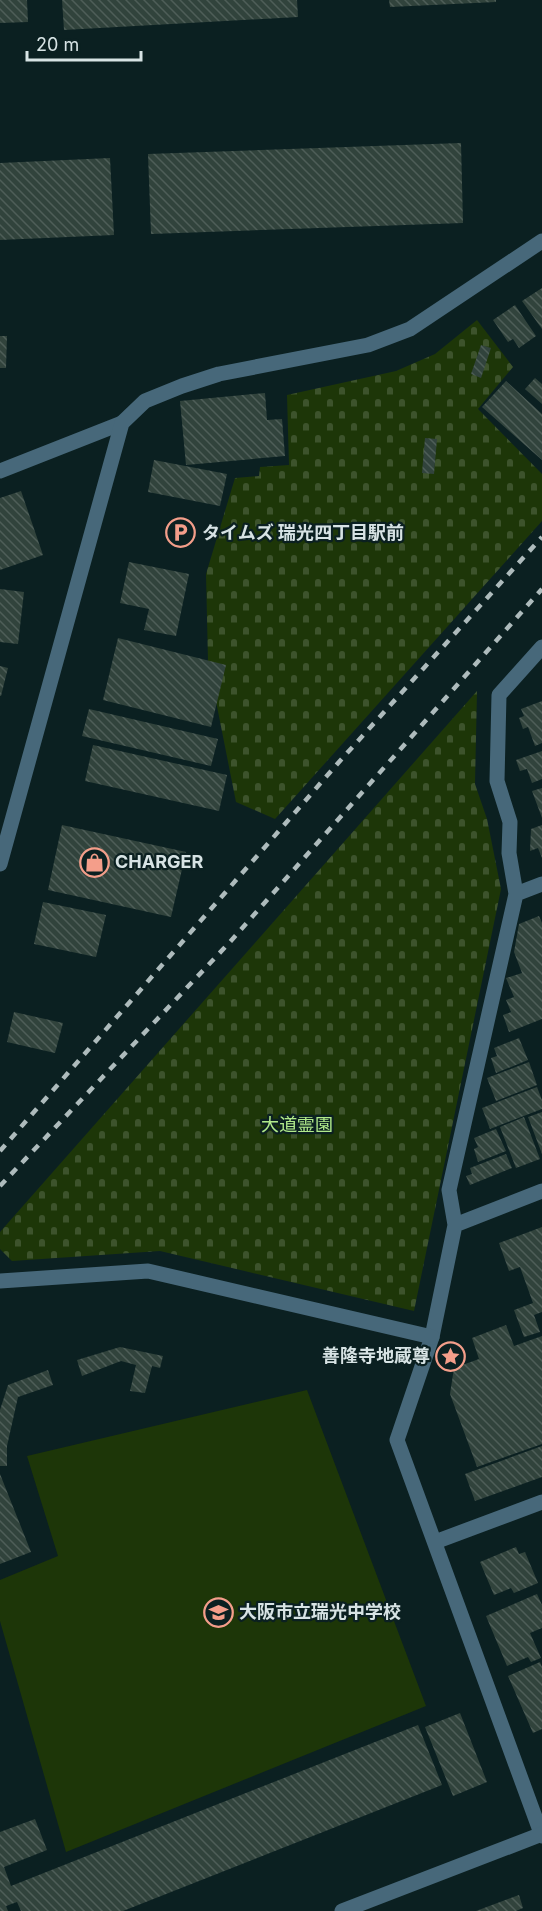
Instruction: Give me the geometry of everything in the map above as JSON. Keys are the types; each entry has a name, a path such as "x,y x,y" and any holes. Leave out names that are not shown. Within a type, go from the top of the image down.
{"street":[{"path":"0,471 122,423 145,401 182,386 219,374 368,345 410,329 542,241"},
{"path":"0,864 122,423"},
{"path":"342,1911 542,1835 397,1440 432,1337 455,1225 449,1190 516,894 509,853 510,822 497,781 499,695 542,647"},
{"path":"516,894 542,884"},
{"path":"455,1225 542,1191"},
{"path":"0,1281 148,1271 432,1337"},
{"path":"435,1542 542,1502"}],"green space":[{"path":"477,320 513,367 478,409 542,474 542,521 275,819 236,802 208,661 206,574 235,478 259,476 260,467 289,465 287,395 396,371 435,354"},
{"name":"大道霊園","path":"477,691 475,784 487,819 501,889 414,1311 160,1251 12,1261 0,1249 0,1232"},
{"path":"307,1390 426,1706 66,1852 0,1621 0,1580 58,1556 27,1456"}],"building":[{"path":"0,0 27,0 28,22 0,23"},
{"path":"62,0 297,0 298,17 64,30"},
{"path":"389,0 496,0 496,2 390,7"},
{"path":"461,143 463,223 151,234 148,154"},
{"path":"110,158 114,235 0,240 0,163"},
{"path":"542,288 542,329 522,301"},
{"path":"515,305 536,336 519,348 513,339 508,342 493,320"},
{"path":"0,336 7,336 6,368 0,368"},
{"path":"481,345 491,348 481,378 471,374"},
{"path":"535,378 542,384 542,404 525,389"},
{"path":"506,381 542,414 542,460 482,407"},
{"path":"265,393 267,420 282,419 285,456 186,465 180,401"},
{"path":"425,438 437,439 434,474 422,473"},
{"path":"154,460 227,474 220,506 148,492"},
{"path":"21,491 43,555 0,570 0,498"},
{"path":"129,562 189,574 176,636 144,630 149,609 120,603"},
{"path":"0,589 24,592 18,644 0,642"},
{"path":"118,638 226,665 211,727 103,700"},
{"path":"0,666 8,668 1,696 0,696"},
{"path":"542,701 542,743 535,746 528,727 523,729 519,718 524,716 521,709"},
{"path":"89,709 218,739 211,766 82,736"},
{"path":"93,745 227,775 219,811 85,781"},
{"path":"542,751 542,779 532,783 527,769 520,771 516,760"},
{"path":"542,788 542,818 532,791"},
{"path":"62,825 186,852 171,917 48,890"},
{"path":"542,825 542,858 538,848 530,851 531,829"},
{"path":"43,902 106,915 96,957 34,944"},
{"path":"539,916 542,923 542,1019 509,1032 503,1015 511,1012 506,1000 514,997 506,978 522,973 514,952 519,924"},
{"path":"14,1012 63,1023 55,1053 7,1042"},
{"path":"519,1038 528,1060 496,1073 491,1058 497,1056 494,1048"},
{"path":"529,1062 537,1085 496,1101 487,1078"},
{"path":"537,1087 542,1100 542,1109 490,1129 482,1108"},
{"path":"542,1112 542,1154 528,1117"},
{"path":"524,1117 540,1159 516,1168 500,1127"},
{"path":"496,1129 506,1151 478,1162 474,1149 478,1147 474,1138"},
{"path":"506,1154 512,1168 470,1185 466,1176 472,1174 470,1168"},
{"path":"542,1227 542,1312 534,1315 540,1332 524,1337 514,1310 533,1303 520,1267 509,1271 499,1243"},
{"path":"506,1325 514,1346 542,1336 542,1444 477,1467 450,1394 454,1368 479,1359 472,1338"},
{"path":"120,1347 163,1356 160,1368 152,1366 145,1393 130,1391 136,1365 121,1361 82,1376 77,1360"},
{"path":"48,1370 53,1385 18,1397 7,1446 7,1466 0,1466 0,1410 8,1385"},
{"path":"542,1446 542,1477 475,1501 465,1474"},
{"path":"0,1474 31,1552 0,1564"},
{"path":"516,1547 519,1554 525,1552 538,1583 514,1593 511,1588 494,1595 480,1562"},
{"path":"537,1594 542,1605 542,1628 530,1633 541,1658 531,1662 528,1657 507,1666 486,1616"},
{"path":"540,1662 542,1667 542,1729 533,1733 508,1676"},
{"path":"460,1713 487,1782 453,1796 425,1727"},
{"path":"418,1725 442,1785 123,1911 21,1911 17,1902 6,1906 8,1911 0,1911 0,1832 35,1819 47,1850 4,1867 11,1886"},
{"path":"519,1895 523,1908 516,1911 476,1911"}],"railway":[{"path":"0,1151 339,762 542,537"},
{"path":"0,1186 229,943 542,589"}],"place":[{"name":"タイムズ 瑞光四丁目駅前","path":"181,533"},
{"name":"CHARGER","path":"94,862"},
{"name":"善隆寺地蔵尊","path":"451,1356"},
{"name":"大阪市立瑞光中学校","path":"218,1612"}]}
